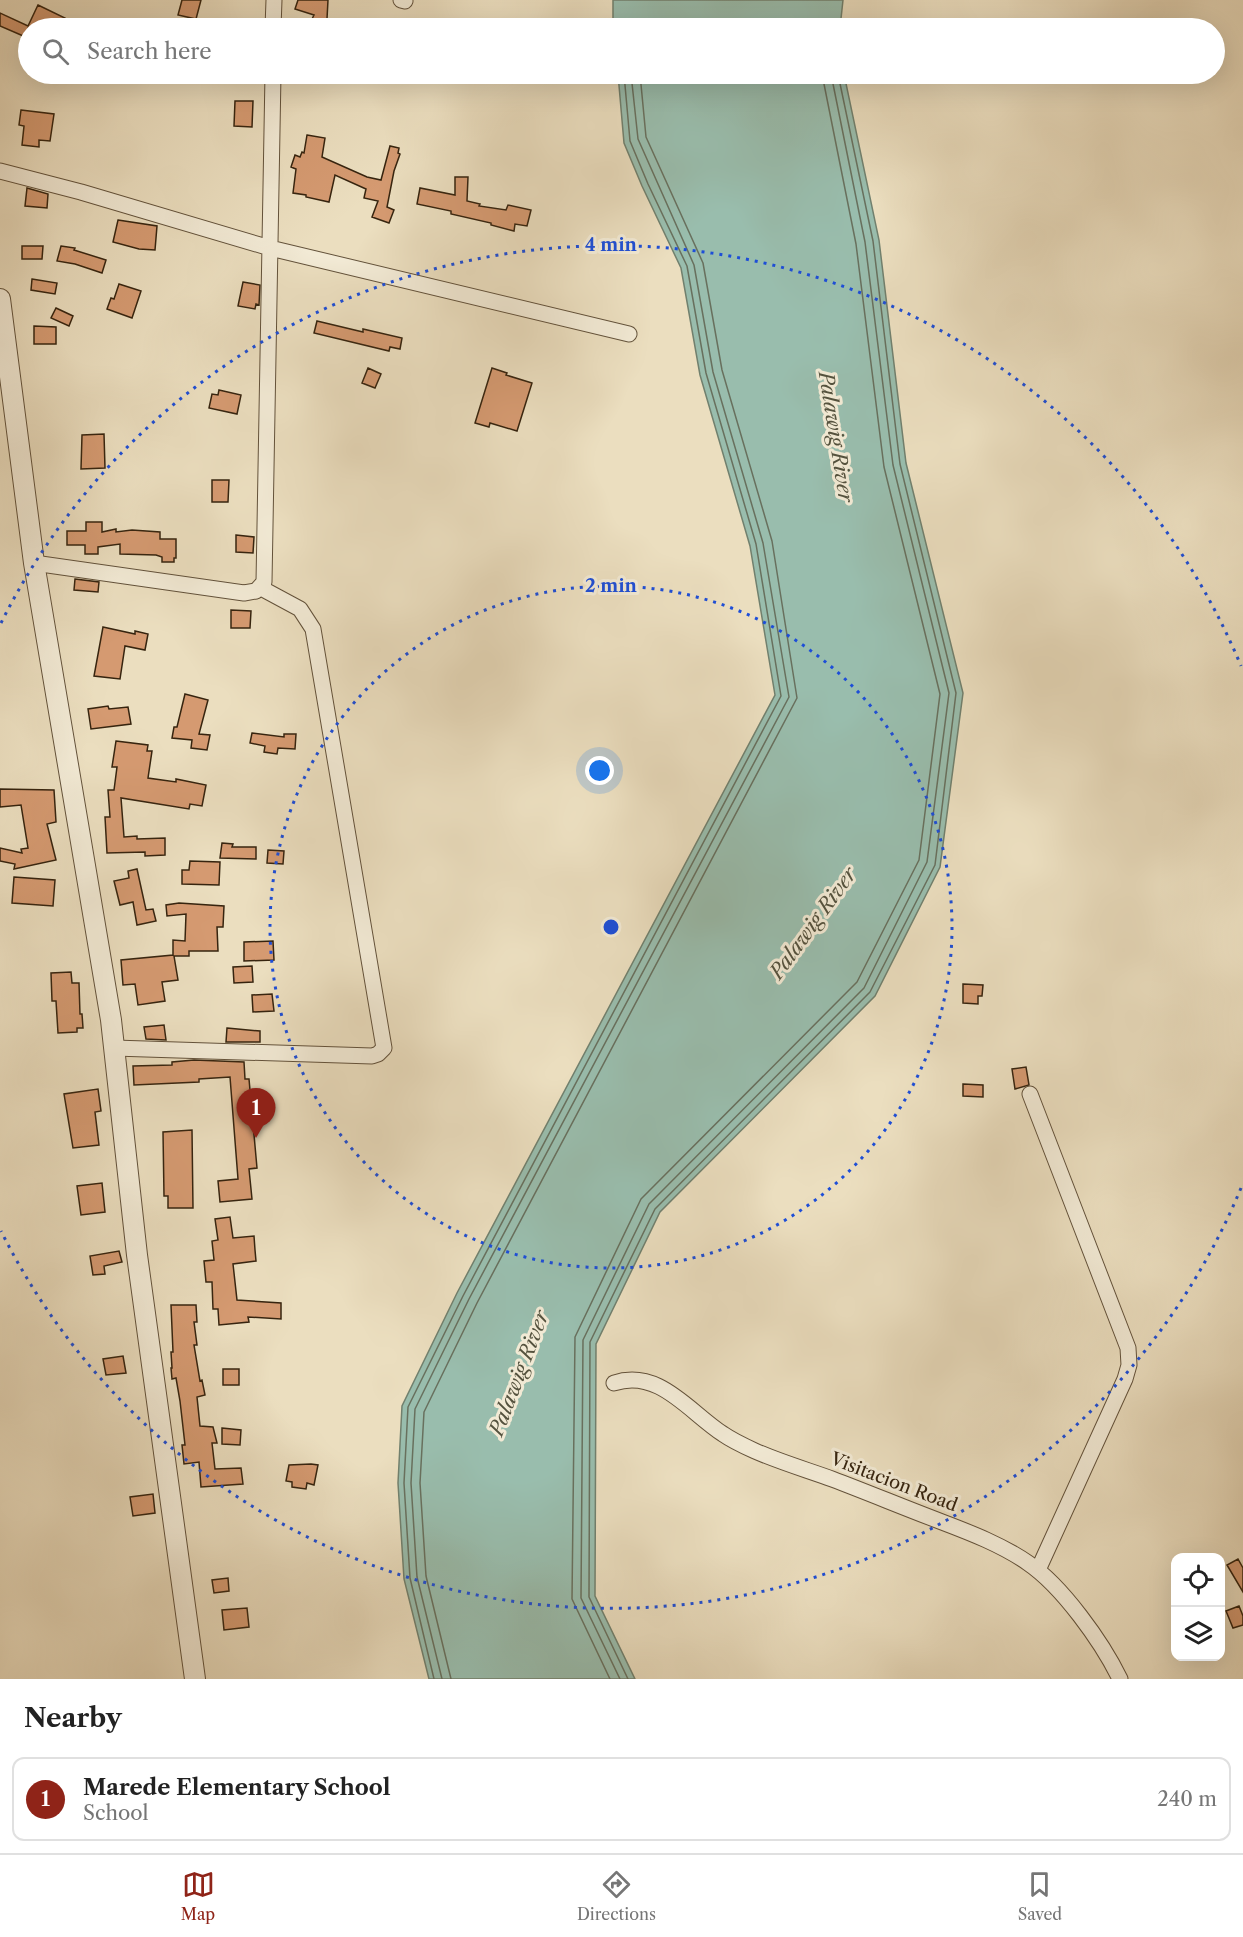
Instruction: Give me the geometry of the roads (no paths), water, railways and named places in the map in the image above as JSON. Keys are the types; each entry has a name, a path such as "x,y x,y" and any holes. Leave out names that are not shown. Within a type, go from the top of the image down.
{"street":[{"path":"273,18 274,0"},
{"path":"34,563 244,592 261,588 266,574 273,84"},
{"path":"0,171 81,192 270,248 629,334"},
{"path":"0,299 7,412 114,1048 138,1267 195,1679"},
{"path":"114,1048 372,1056 384,1048 313,628 300,609 261,588"},
{"path":"1030,1094 1130,1357 1125,1379 1113,1409 1038,1570"},
{"name":"Visitacion Road","path":"614,1383 637,1379 653,1383 670,1392 723,1434 756,1452 976,1535 1027,1561 1050,1580 1070,1604 1110,1659 1120,1679"}],"water":[{"path":"613,0 843,0 841,18 613,18"},
{"name":"Palawig River","path":"619,84 846,84 879,240 906,463 963,693 940,867 875,996 660,1212 596,1344 595,1596 635,1679 429,1679 404,1579 398,1483 402,1406 457,1293 775,695 750,546 700,375 681,268 624,143"}],"place":[{"name":"Marede Elementary School","path":"256,1138"}]}
